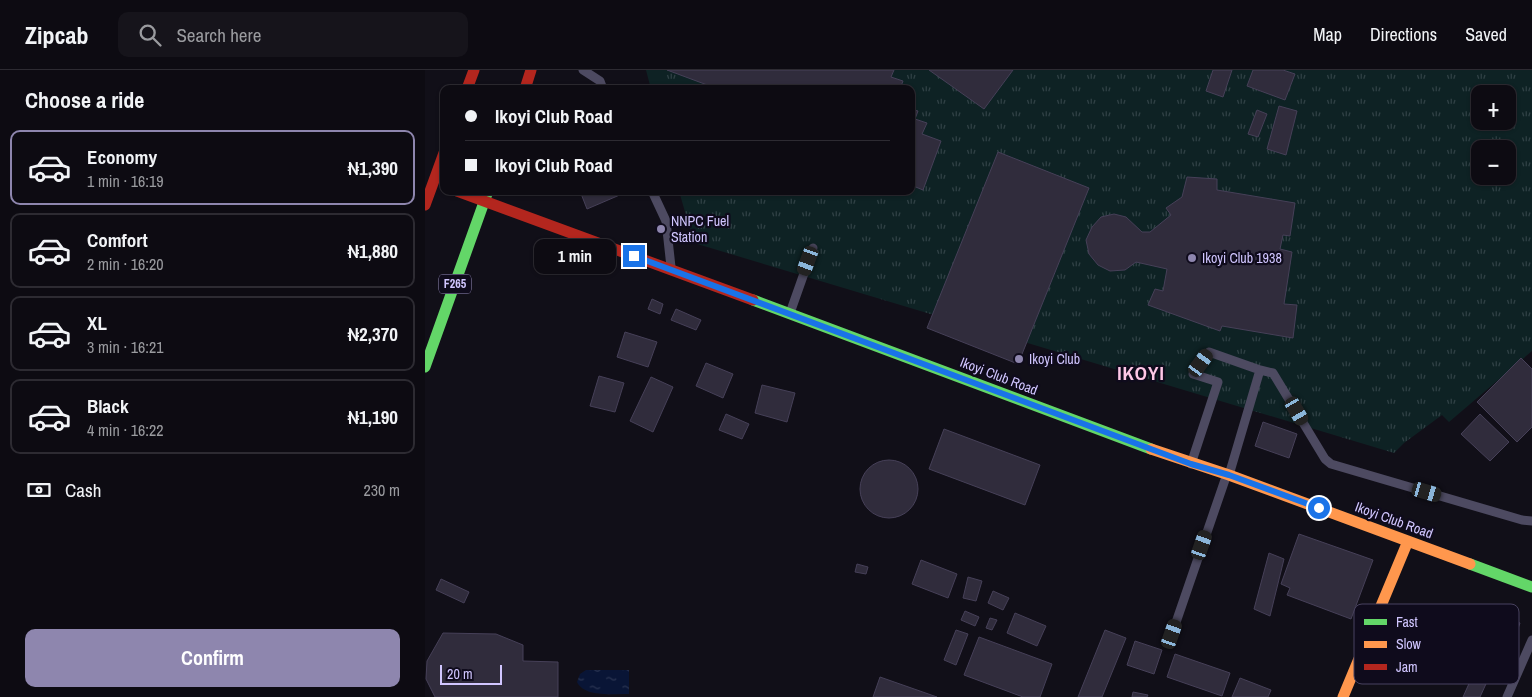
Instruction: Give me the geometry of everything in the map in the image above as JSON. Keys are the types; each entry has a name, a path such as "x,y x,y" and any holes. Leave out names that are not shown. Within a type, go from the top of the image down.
{"main road":[{"path":"468,85 474,70"},
{"path":"526,85 531,70"},
{"path":"425,205 438,185"},
{"name":"Ikoyi Club Road","path":"486,196 672,270 1191,464 1228,474 1532,587"},
{"name":"F265","path":"425,367 486,196"},
{"path":"1382,604 1408,541"},
{"path":"1343,697 1354,671"}],"lane":[{"path":"583,70 600,81 602,85"},
{"path":"654,195 666,221 672,270"},
{"path":"790,313 813,248"},
{"path":"1191,464 1218,382 1193,374 1209,352 1273,373 1325,459 1331,464 1522,520 1532,521"},
{"path":"1172,634 1228,474 1260,370"},
{"path":"1519,670 1532,640"},
{"path":"1507,697 1513,684"}],"green space":[{"name":"Ikoyi Club","path":"646,70 1532,70 1532,351 1449,422 1442,415 1404,443 1394,453 694,243 680,195 915,195 915,85 650,85"}],"water":[{"path":"586,670 629,670 629,694 599,694 586,690 577,682 580,674"}],"building":[{"path":"667,70 894,70 891,77 903,81 902,85 707,85"},
{"path":"929,70 1013,70 984,109"},
{"path":"1213,70 1232,70 1223,97 1206,91"},
{"path":"1253,70 1283,70 1295,74 1285,100 1247,86"},
{"path":"1279,106 1297,111 1286,155 1267,149"},
{"path":"1257,110 1267,114 1258,137 1248,134"},
{"path":"915,119 927,123 922,134 941,141 923,190 915,187"},
{"path":"998,152 1089,188 1018,364 927,328"},
{"name":"Ikoyi Club 1938","path":"1187,177 1217,179 1217,190 1295,203 1290,236 1283,235 1280,249 1292,252 1284,304 1297,305 1293,338 1222,326 1220,331 1148,305 1155,289 1163,291 1167,269 1136,262 1125,270 1110,271 1098,265 1089,254 1086,240 1092,227 1101,217 1114,214 1126,217 1142,232 1150,232 1171,215 1166,208 1182,197"},
{"path":"582,195 620,195 587,209"},
{"path":"652,299 663,304 660,314 648,309"},
{"path":"676,309 701,320 696,330 671,320"},
{"path":"625,332 657,342 648,367 617,357"},
{"path":"1521,358 1532,369 1532,427 1517,442 1477,402"},
{"path":"706,363 733,374 723,398 696,386"},
{"path":"599,376 624,383 615,412 590,406"},
{"path":"651,377 673,387 653,432 630,421"},
{"path":"762,385 795,393 787,422 755,413"},
{"path":"726,414 749,424 742,439 719,430"},
{"path":"1480,414 1509,442 1490,461 1461,434"},
{"path":"1263,422 1297,434 1289,458 1255,446"},
{"path":"944,429 1040,465 1025,505 929,469"},
{"path":"889,460 900,462 910,468 916,478 918,489 916,500 910,510 900,516 889,518 878,516 868,510 862,500 860,489 862,478 868,468 878,462"},
{"path":"1299,534 1373,560 1357,604 1354,604 1351,619 1287,595 1290,588 1281,584"},
{"path":"1269,553 1284,559 1270,616 1254,609"},
{"path":"921,560 957,574 948,598 912,584"},
{"path":"857,564 868,567 866,574 855,572"},
{"path":"968,577 982,581 976,601 963,598"},
{"path":"441,579 469,592 464,603 436,590"},
{"path":"993,591 1009,598 1003,610 988,603"},
{"path":"965,611 979,617 975,626 961,620"},
{"path":"1015,613 1046,626 1037,646 1007,633"},
{"path":"990,618 997,620 992,630 986,628"},
{"path":"956,630 968,634 956,665 944,660"},
{"path":"1105,630 1126,638 1102,697 1078,697"},
{"path":"443,633 496,634 523,645 523,661 558,662 558,697 435,697 426,679 427,661"},
{"path":"979,637 1052,664 1040,697 1023,697 964,675"},
{"path":"1135,641 1162,650 1154,674 1127,665"},
{"path":"1175,654 1230,673 1222,696 1167,677"},
{"path":"880,677 937,697 873,697"},
{"path":"1240,678 1271,690 1268,697 1232,697"},
{"path":"1469,684 1486,684 1480,697 1463,697"},
{"path":"1133,692 1148,695 1147,697 1132,697"}],"traffic: fast":[{"path":"425,367 487,195"},
{"path":"753,300 1151,449"},
{"path":"1470,564 1532,587"}],"traffic: slow":[{"path":"1151,449 1229,475 1470,564"},
{"path":"1382,604 1408,541"},
{"path":"1343,697 1354,671"}],"traffic: jam":[{"path":"468,85 474,70"},
{"path":"526,85 531,70"},
{"path":"425,205 440,164"},
{"path":"468,195 753,300"}],"place":[{"name":"NNPC Fuel Station","path":"661,229"},
{"name":"Ikoyi Club 1938","path":"1192,258"},
{"name":"Ikoyi Club","path":"1019,359"}],"district":[{"name":"IKOYI","path":"1141,373"}],"route":[{"path":"634,256 1191,464 1229,475 1319,508"}]}
